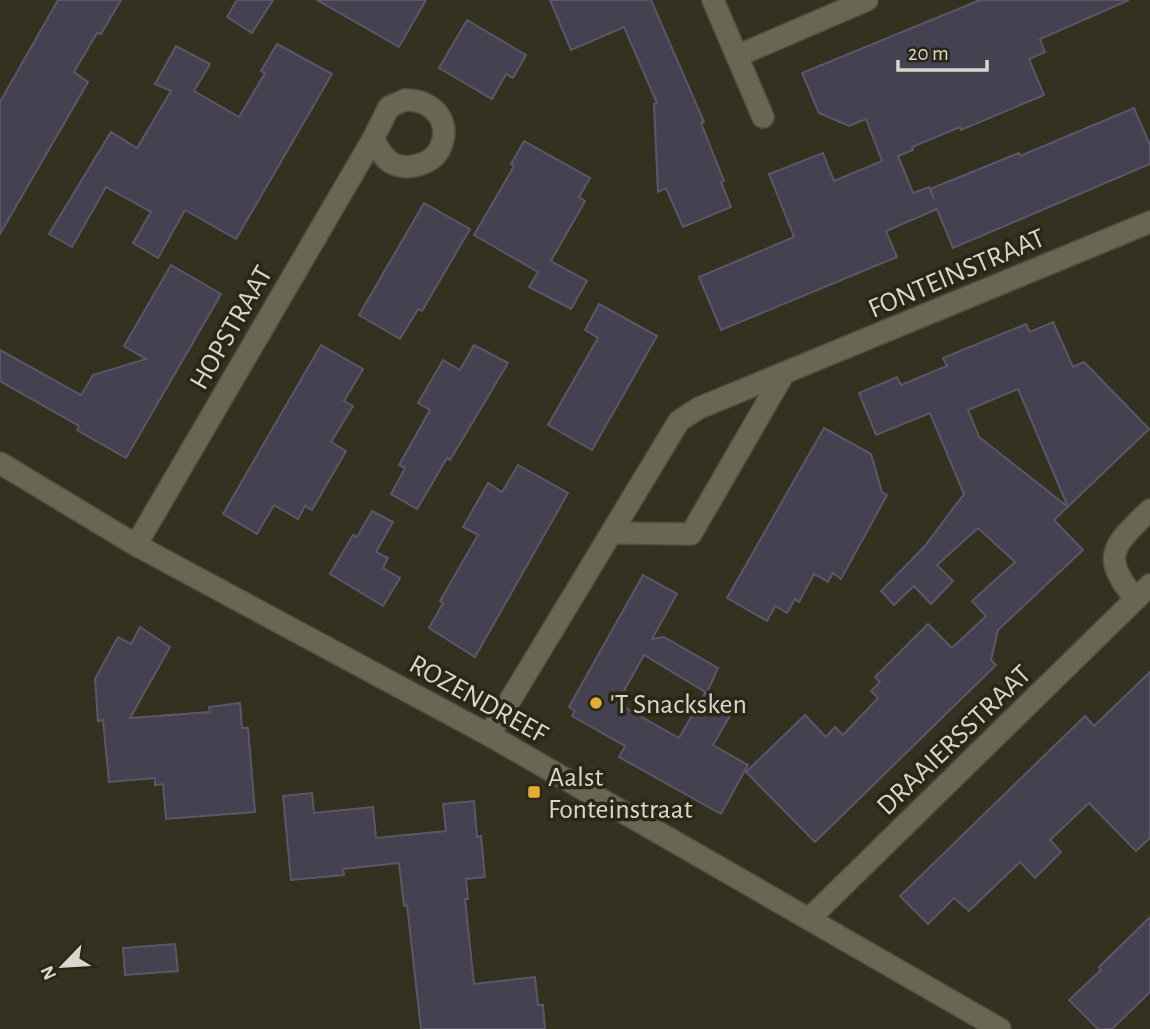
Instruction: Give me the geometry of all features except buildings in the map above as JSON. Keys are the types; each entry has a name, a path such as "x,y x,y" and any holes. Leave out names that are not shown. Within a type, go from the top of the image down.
{"street":[{"path":"713,0 762,117"},
{"path":"737,56 867,0"},
{"name":"HOPSTRAAT","path":"136,545 373,139"},
{"name":"FONTEINSTRAAT","path":"489,734 680,421 699,408 1150,222"},
{"path":"612,533 691,534 783,375"},
{"name":"ROZENDREEF","path":"0,463 136,545 489,734 1000,1029"},
{"name":"DRAAIERSSTRAAT","path":"809,919 1143,592 1118,579 1114,556 1121,538 1150,510"}],"place":[{"name":"'T Snacksken","path":"596,703"},
{"name":"Aalst Fonteinstraat","path":"534,792"}]}
